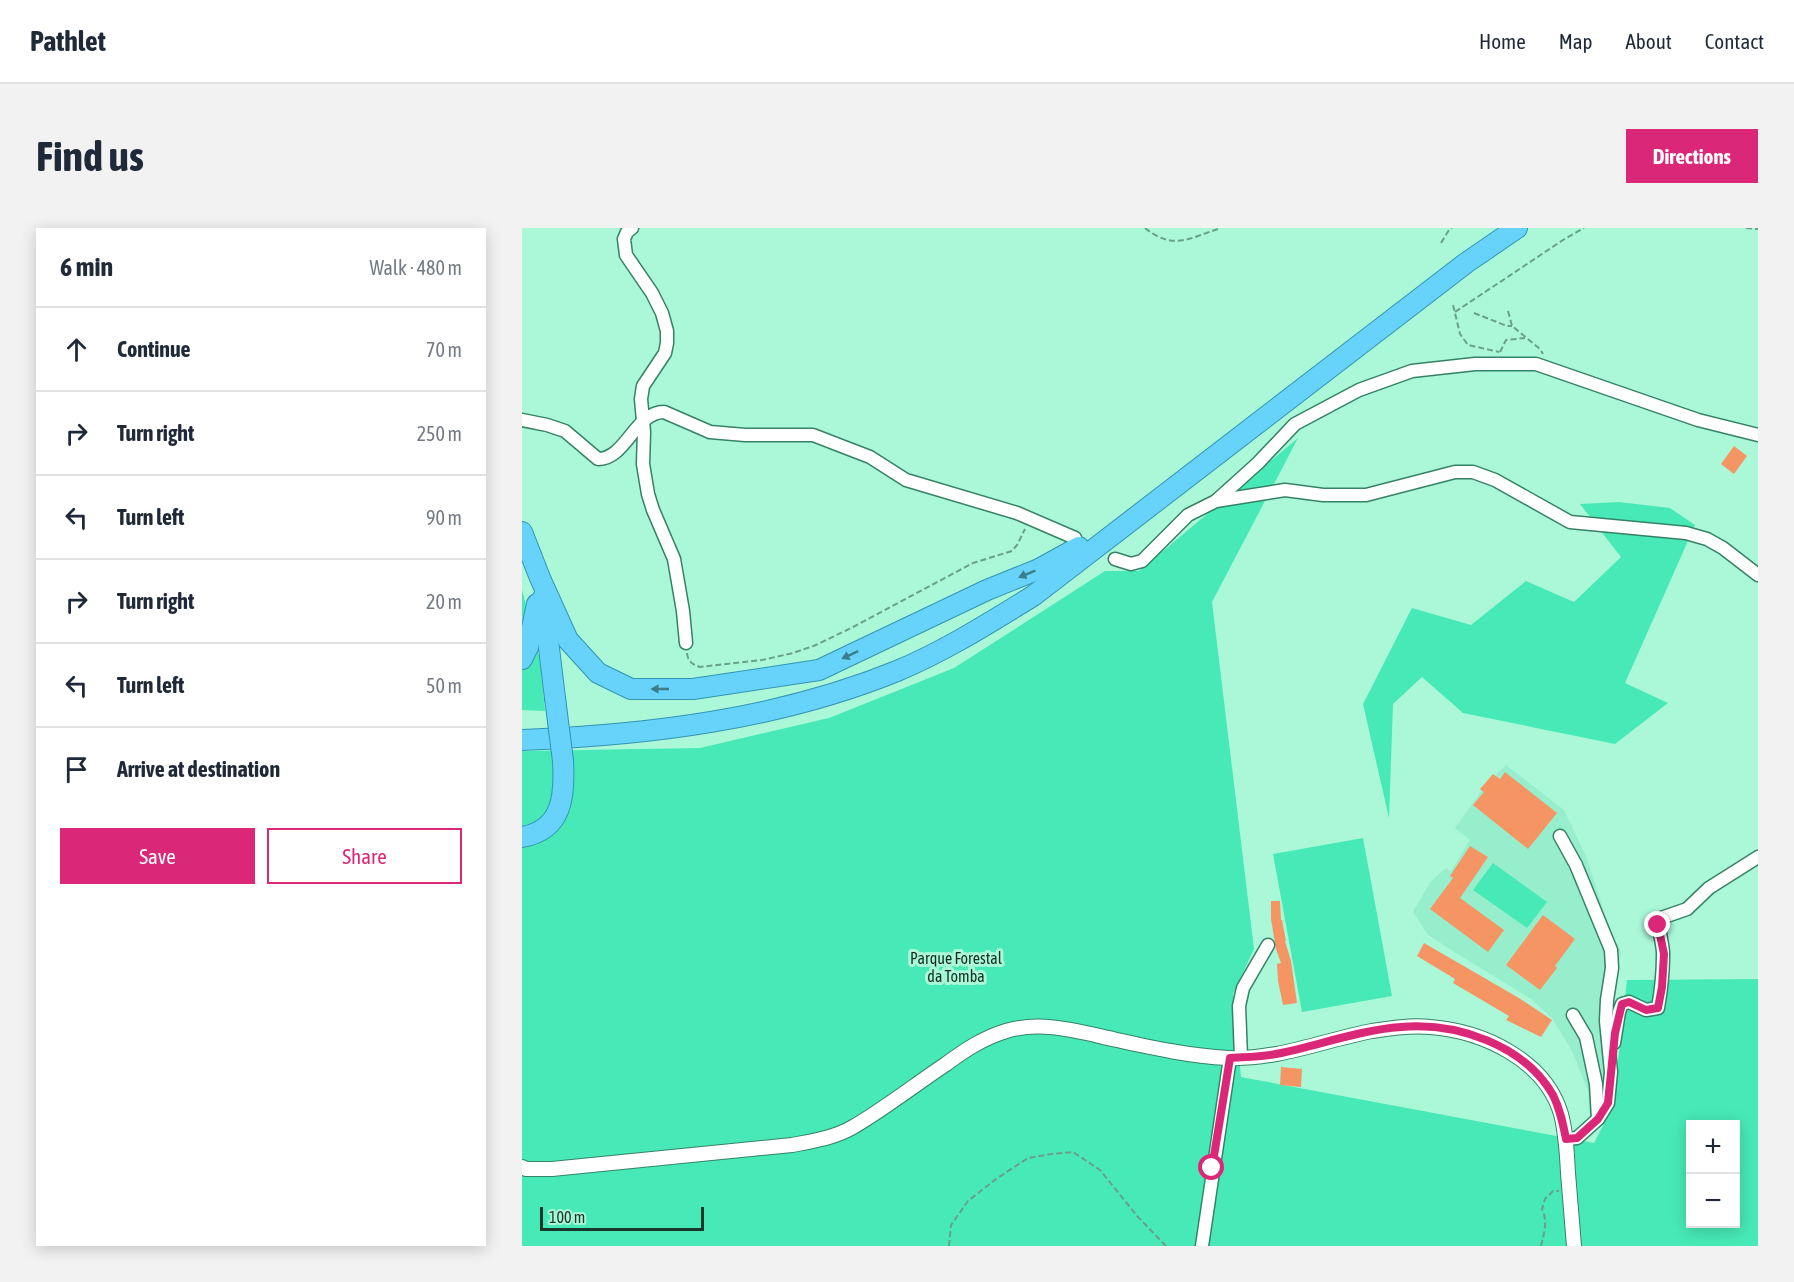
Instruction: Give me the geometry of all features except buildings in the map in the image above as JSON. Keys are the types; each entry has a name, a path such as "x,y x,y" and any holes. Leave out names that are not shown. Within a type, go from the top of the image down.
{"highway":[{"path":"522,740 573,738 726,720 789,706 840,692 899,670 970,635 1033,596 1457,270 1517,228"},
{"path":"522,532 568,640 598,673 632,689 693,689 819,670 987,590 1039,569 1067,555 1206,452 1251,428"},
{"path":"522,658 534,626 540,578"},
{"path":"522,837 532,835 548,825 559,810 564,787 563,761 540,578"},
{"path":"522,728 676,726"}],"street":[{"path":"632,228 624,239 626,255 657,303 662,313 667,337 664,353 643,386 641,399 645,480 653,510 674,559 686,643"},
{"path":"1115,559 1131,564 1142,561 1188,515 1216,501 1258,463 1295,424 1359,390 1412,371 1475,364 1536,364 1698,420 1758,435"},
{"path":"522,420 565,431 598,459 605,459 614,453 642,422 657,412 664,412 710,432 745,435 813,435 870,457 906,480 1017,513 1075,538"},
{"path":"1216,501 1285,490 1323,495 1366,495 1455,472 1473,472 1495,480 1570,522 1686,533 1707,539 1723,548 1758,575"},
{"path":"1560,836 1576,865 1611,950 1612,968 1606,1021 1611,1072"},
{"path":"1566,1139 1577,1138 1598,1119 1608,1103 1615,1033 1622,1004 1629,1002 1646,1010 1658,1008 1664,954 1658,925 1661,918 1687,909 1709,888 1758,857"},
{"path":"1202,1246 1236,1058 1239,1006 1243,988 1268,945"},
{"path":"1573,1015 1586,1037 1596,1084 1598,1119"},
{"path":"522,1167 552,1169 792,1145 824,1139 852,1128 980,1041 1007,1031 1030,1026 1061,1028 1177,1053 1236,1058 1273,1054 1370,1032 1402,1027 1431,1027 1461,1032 1491,1042 1518,1056 1539,1076 1553,1096 1561,1113 1566,1139 1574,1246"}],"path":[{"path":"1145,228 1155,236 1169,242 1181,241 1221,228"},
{"path":"1441,243 1451,229 1445,228"},
{"path":"1455,312 1584,228"},
{"path":"1746,228 1758,229"},
{"path":"1453,305 1460,334 1468,345 1500,352 1506,340 1527,338"},
{"path":"1508,311 1512,326"},
{"path":"1474,313 1512,326 1540,349 1551,370"},
{"path":"686,643 688,660 700,667 762,660 816,645 973,563 1011,550 1023,535 1028,518"},
{"path":"949,1246 951,1225 968,1201 996,1179 1028,1158 1073,1152 1100,1170 1138,1217 1166,1246"},
{"path":"1541,1246 1545,1230 1546,1218 1542,1209 1545,1199 1553,1191 1570,1191"}],"shaded area":[{"path":"1506,765 1564,810 1586,856 1610,930 1621,952 1610,1006 1603,1106 1589,1115 1588,1091 1572,1051 1552,1018 1531,999 1428,935 1413,912 1430,882 1446,868 1451,871 1470,840 1455,828 1487,783"}],"green space":[{"name":"Parque Forestal da Tomba","path":"1298,438 1212,602 1254,949 1233,994 1241,1077 1594,1143 1613,1106 1627,980 1758,979 1758,1246 522,1246 522,751 700,748 829,718 954,668 1105,571 1139,571"},
{"path":"1619,502 1670,508 1695,525 1625,683 1668,703 1615,744 1463,713 1422,677 1393,704 1389,818 1363,704 1412,608 1471,625 1526,581 1574,602 1621,557 1580,504"},
{"path":"522,590 540,660 545,711 522,710"},
{"path":"1363,838 1392,996 1302,1012 1273,854"},
{"path":"1493,863 1547,902 1527,928 1473,890"}],"route":[{"path":"1212,1168 1230,1058 1273,1054 1402,1027 1431,1027 1461,1032 1491,1042 1518,1056 1539,1076 1553,1096 1561,1113 1566,1139 1577,1138 1598,1119 1608,1103 1615,1033 1622,1004 1629,1002 1646,1010 1658,1008 1664,954 1658,925"}]}
